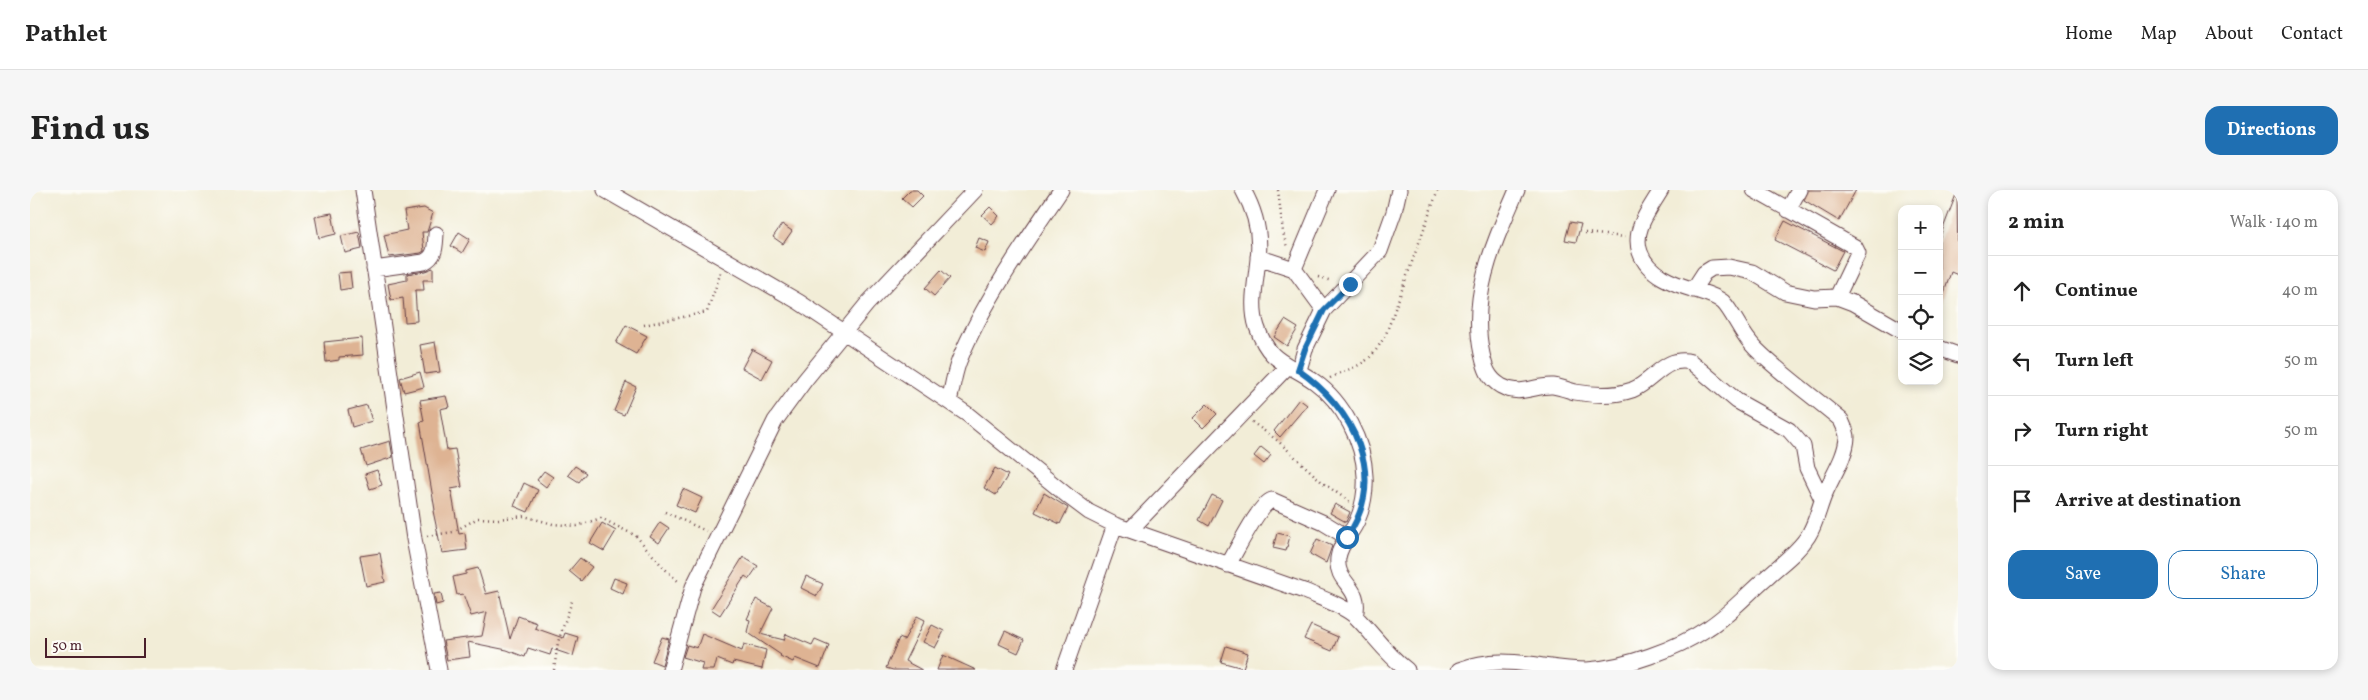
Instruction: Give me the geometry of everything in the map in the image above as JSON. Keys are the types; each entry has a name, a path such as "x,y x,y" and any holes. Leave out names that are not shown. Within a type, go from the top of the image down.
{"street":[{"path":"363,190 414,539 439,670"},
{"path":"605,190 799,302 989,430 1089,512 1115,525 1304,591 1355,616 1390,657 1407,670"},
{"path":"670,670 674,648 693,588 775,421 805,380 867,304 975,190"},
{"path":"949,402 959,362 977,324 1029,237 1061,190"},
{"path":"1243,190 1256,221 1258,257 1254,286 1256,325 1270,353 1318,384 1331,397 1354,431 1362,454 1366,477 1362,510 1339,555 1338,568 1357,598 1355,616"},
{"path":"1294,269 1328,190"},
{"path":"1130,530 1244,413 1293,369 1324,310 1380,251 1394,212 1399,190"},
{"path":"1517,190 1488,260 1479,298 1479,342 1485,369 1492,378 1500,386 1525,392 1553,386 1578,392 1611,394 1633,389 1673,362 1691,362 1737,401 1789,430 1803,446 1807,468 1822,499"},
{"path":"1459,670 1500,661 1562,670 1588,670 1637,660 1696,636 1719,620 1800,547 1808,536 1845,448 1847,436 1841,420 1756,349 1742,334 1723,302 1712,295 1660,277 1640,254 1636,238 1661,190"},
{"path":"1754,190 1855,247 1858,253 1856,260 1837,297"},
{"path":"1788,210 1799,190"},
{"path":"374,269 424,262 430,259 435,253 436,234"},
{"path":"1258,257 1294,269 1324,310"},
{"path":"1693,290 1704,273 1712,268 1729,267 1752,272 1785,292 1800,296 1837,297 1853,303 1898,329"},
{"path":"1943,349 1958,355"},
{"path":"1228,565 1257,513 1265,503 1272,500 1324,523 1347,537"},
{"path":"1064,670 1115,525"}],"path":[{"path":"1318,384 1346,370 1360,366 1375,354 1386,334 1438,190"},
{"path":"1585,233 1636,238"},
{"path":"644,325 707,312 726,259"},
{"path":"1244,413 1322,483 1362,510"},
{"path":"665,512 718,536"},
{"path":"414,539 453,532 478,518 498,519 524,516 553,524 576,526 601,518 636,536 680,584 693,588"},
{"path":"554,670 558,642 572,601"}],"building":[{"path":"910,190 917,190 923,196 912,207 902,198"},
{"path":"1809,190 1856,190 1839,221 1804,200"},
{"path":"1957,192 1958,275 1951,272 1943,296 1943,250 1943,229"},
{"path":"990,207 999,216 992,224 982,215"},
{"path":"424,208 433,213 427,232 422,232 424,251 389,257 384,235 407,230 404,211"},
{"path":"332,213 336,234 319,238 315,216"},
{"path":"1785,221 1843,251 1833,270 1775,240"},
{"path":"1570,222 1581,224 1576,242 1565,240"},
{"path":"782,224 792,231 783,244 773,237"},
{"path":"359,232 362,249 345,253 341,236"},
{"path":"459,232 470,239 462,253 451,246"},
{"path":"979,238 989,242 985,252 975,248"},
{"path":"433,268 433,280 423,280 424,290 415,290 417,321 405,322 403,298 391,300 388,284 407,280 407,274"},
{"path":"941,270 950,278 934,296 925,288"},
{"path":"350,272 352,288 340,290 338,273"},
{"path":"1285,320 1298,328 1287,346 1274,337"},
{"path":"626,325 647,336 636,354 616,343"},
{"path":"362,338 363,355 339,357 339,360 326,362 324,342"},
{"path":"435,342 440,372 425,374 420,345"},
{"path":"752,349 772,360 762,379 742,368"},
{"path":"420,372 424,387 404,392 400,378"},
{"path":"626,382 636,387 624,415 614,411"},
{"path":"446,396 449,407 440,409 447,450 455,449 462,487 451,489 459,534 465,533 467,550 442,553 433,511 435,510 420,422 424,421 420,400"},
{"path":"1299,399 1307,405 1280,437 1274,431"},
{"path":"1207,404 1217,414 1203,428 1193,418"},
{"path":"367,405 372,421 352,427 348,410"},
{"path":"390,441 393,457 366,466 361,450"},
{"path":"1261,447 1271,455 1264,464 1254,456"},
{"path":"575,466 586,473 579,482 568,475"},
{"path":"995,468 1008,475 996,495 984,488"},
{"path":"377,470 382,485 370,489 365,474"},
{"path":"544,471 553,477 546,487 537,480"},
{"path":"524,483 538,490 528,512 514,506"},
{"path":"683,489 702,498 695,513 676,505"},
{"path":"1044,493 1068,508 1060,524 1035,512"},
{"path":"1212,495 1222,500 1209,526 1199,520"},
{"path":"1335,504 1350,512 1346,522 1330,513"},
{"path":"660,522 669,528 659,543 650,537"},
{"path":"602,523 616,531 604,551 590,543"},
{"path":"1277,533 1290,536 1286,551 1273,548"},
{"path":"1317,539 1332,546 1326,563 1310,554"},
{"path":"380,553 385,582 366,586 360,556"},
{"path":"743,557 758,566 749,579 745,576 720,615 711,609"},
{"path":"580,558 592,567 581,581 569,571"},
{"path":"478,568 486,594 499,591 510,639 518,616 537,623 535,628 563,638 565,633 578,637 573,656 552,649 550,655 528,648 525,657 507,650 468,642 470,657 447,660 443,641 482,636 487,612 471,616 463,594 457,595 453,577 466,574 466,571"},
{"path":"806,576 823,584 817,596 801,588"},
{"path":"614,578 627,583 623,594 610,588"},
{"path":"441,593 443,603 436,605 434,594"},
{"path":"756,599 773,608 760,634 784,640 786,634 812,645 815,639 829,645 820,668 795,658 793,662 780,656 747,632 750,620 747,619"},
{"path":"917,616 925,620 905,661 922,670 893,670 886,668 899,638 904,640"},
{"path":"932,625 944,631 935,648 923,642"},
{"path":"1311,625 1338,637 1332,651 1304,639"},
{"path":"1005,631 1024,640 1018,653 999,644"},
{"path":"702,634 742,651 744,644 766,650 762,669 733,662 732,665 717,659 714,670 701,670 703,663 683,657 687,645 697,648"},
{"path":"662,637 669,639 662,665 652,661"},
{"path":"1226,646 1248,653 1243,668 1221,662"},
{"path":"943,655 976,670 937,670"}],"route":[{"path":"1347,537 1362,510 1366,477 1362,454 1354,431 1331,397 1318,384 1298,370 1305,349 1324,310 1350,284"}]}
